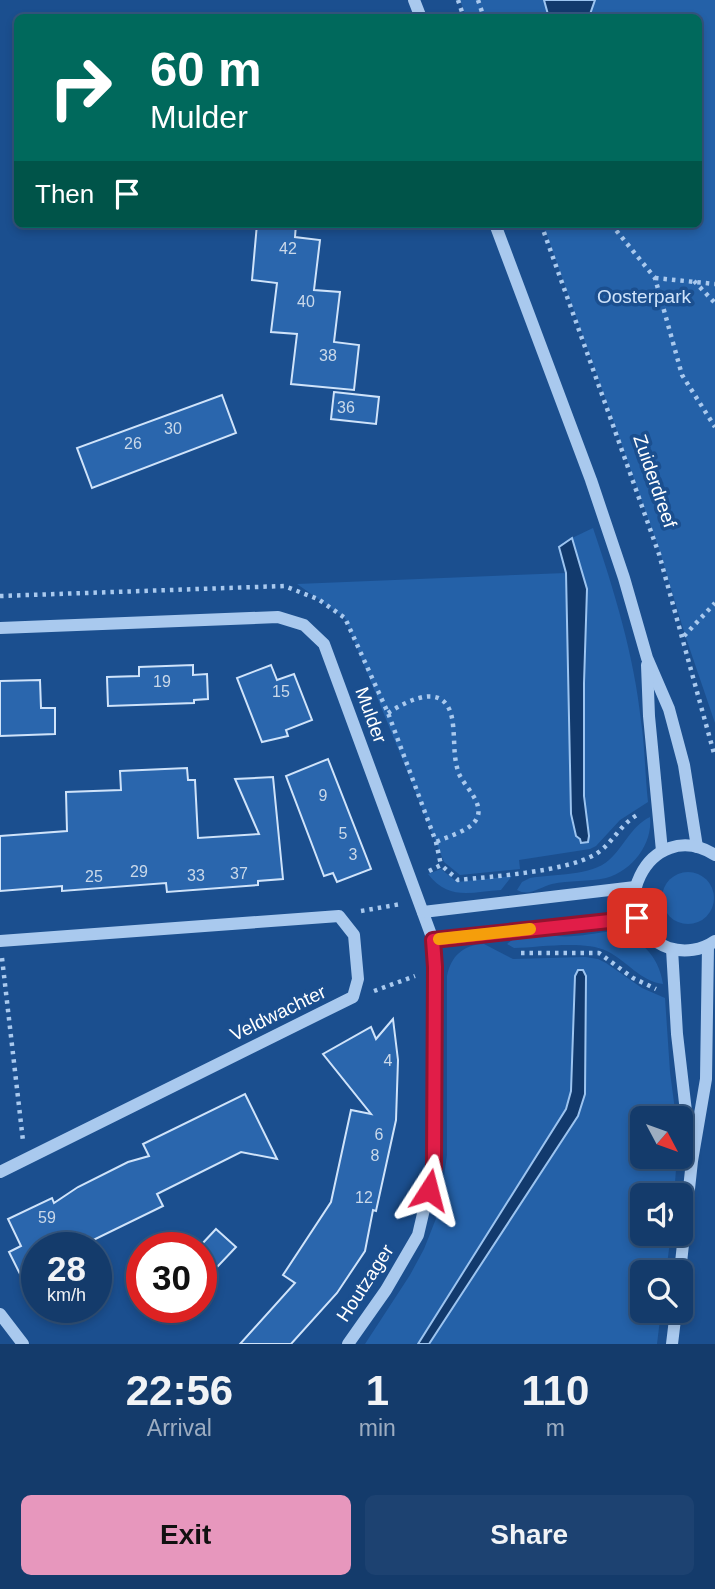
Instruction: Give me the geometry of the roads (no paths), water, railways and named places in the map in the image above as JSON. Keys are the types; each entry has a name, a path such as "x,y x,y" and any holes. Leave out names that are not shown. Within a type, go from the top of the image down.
{"street":[{"path":"496,228 591,480 647,658 669,709 684,765 697,847"},
{"name":"Mulder","path":"0,628 278,617 304,625 324,644 421,906"},
{"path":"647,658 649,716 663,851"},
{"path":"693,1155 706,1079 712,943 696,950 672,949 657,942 637,918 635,887 645,866 663,851 674,847 697,847 715,855"},
{"path":"421,906 635,887"},
{"name":"Houtzager","path":"348,1344 386,1290 418,1235 434,1167 435,967 433,940 421,906"},
{"name":"Veldwachter","path":"0,941 339,916 354,934 358,979 353,998 0,1172"},
{"path":"433,940 637,918"},
{"path":"672,949 677,1034 686,1106"},
{"path":"681,1260 691,1169"},
{"path":"0,1314 23,1344"},
{"path":"672,1344 675,1323"}],"park label":[{"name":"Oosterpark","path":"644,296"}]}
